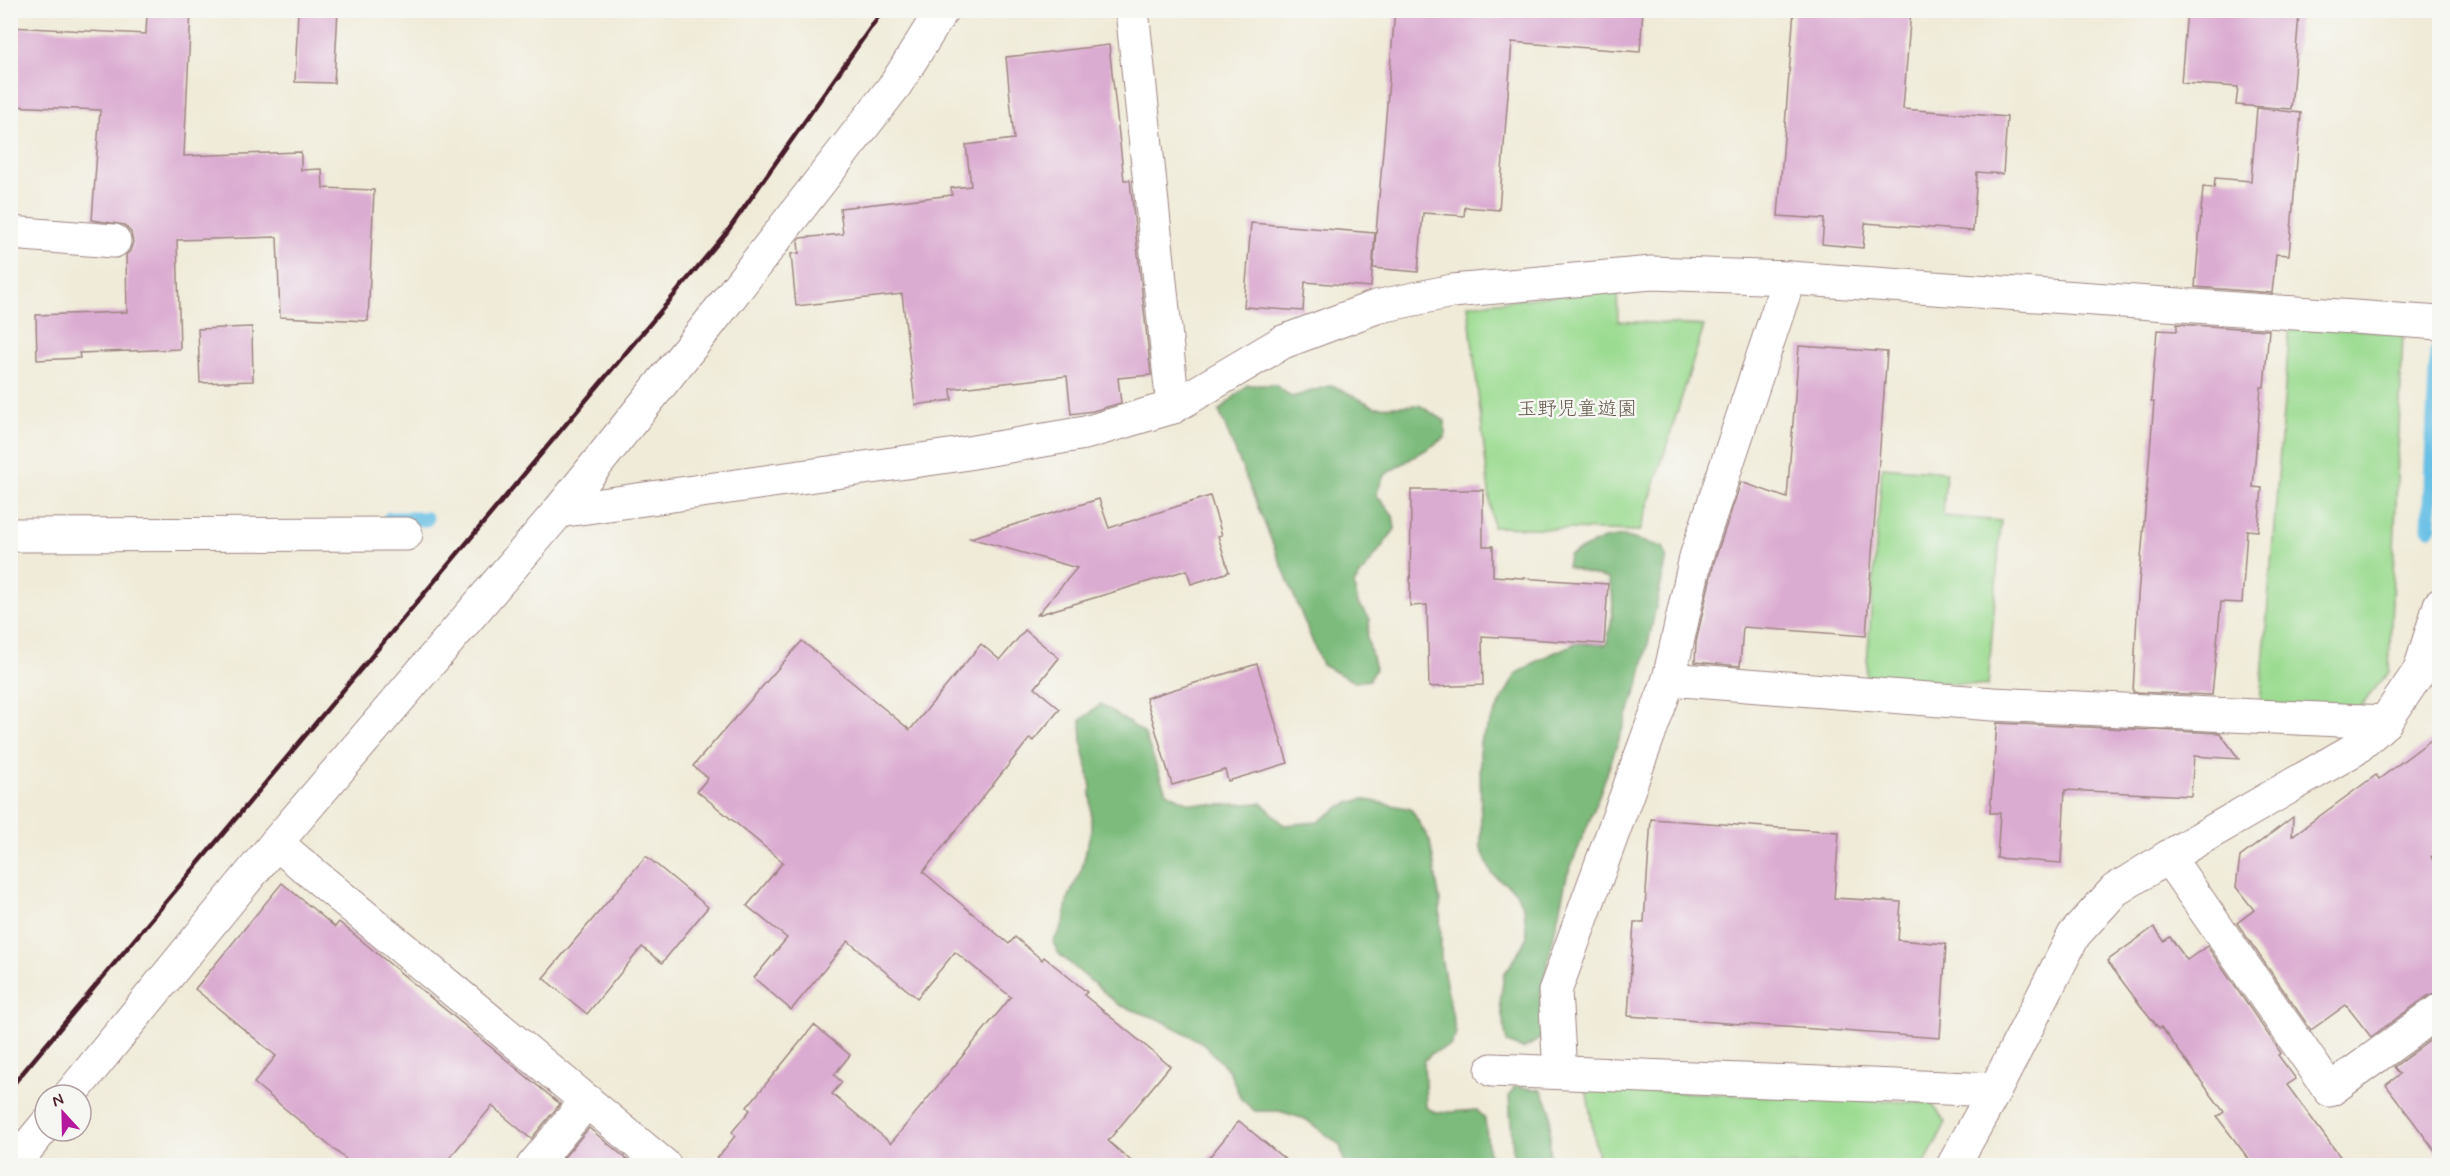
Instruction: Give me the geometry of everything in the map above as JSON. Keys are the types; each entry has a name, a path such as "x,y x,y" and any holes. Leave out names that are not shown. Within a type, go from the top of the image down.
{"street":[{"path":"80,1083 276,843 559,511 705,329 896,84 942,10"},
{"path":"1132,10 1173,407"},
{"path":"10,233 114,242"},
{"path":"559,511 956,455 1085,433 1173,407 1283,342 1376,307 1452,291 1652,273 1789,278 2439,323"},
{"path":"1560,1072 1555,991 1669,679 1696,557 1789,278"},
{"path":"10,535 406,534"},
{"path":"1953,1166 1995,1090 2074,935 2115,890 2168,856 2355,749 2385,722 2420,670 2439,605"},
{"path":"1669,679 1993,704 2385,722"},
{"path":"276,843 665,1166"},
{"path":"2168,856 2330,1090 2439,1010"},
{"path":"1492,1070 1995,1090"},
{"path":"533,1166 586,1101"},
{"path":"21,1162 34,1143"}],"green space":[{"name":"玉野児童遊園","path":"1617,289 1618,321 1704,326 1640,531 1493,527 1468,305"},
{"path":"2290,324 2403,333 2389,672 2356,711 2260,704"},
{"path":"1247,385 1275,385 1292,397 1332,385 1375,407 1419,405 1445,421 1445,438 1384,475 1376,495 1393,515 1395,529 1354,584 1358,604 1370,619 1367,637 1375,669 1369,680 1355,682 1322,665 1219,411"},
{"path":"1882,467 1946,472 1943,516 2001,521 1988,686 1866,676"},
{"path":"1623,536 1663,547 1667,557 1640,680 1595,807 1567,876 1541,993 1543,1037 1523,1049 1507,1043 1500,1003 1504,974 1527,936 1524,909 1515,891 1492,874 1481,849 1480,741 1516,674 1540,659 1576,643 1606,645 1612,620 1613,603 1608,579 1567,567 1569,555 1604,539"},
{"path":"1101,704 1144,733 1166,792 1189,803 1217,805 1262,803 1284,825 1318,822 1341,806 1362,799 1411,809 1430,841 1440,902 1441,958 1456,1034 1450,1046 1432,1053 1424,1061 1426,1107 1436,1113 1477,1110 1485,1119 1490,1165 1345,1165 1340,1145 1305,1119 1279,1111 1255,1111 1241,1099 1229,1071 1203,1043 1161,1020 1119,1005 1059,954 1053,942 1064,923 1067,901 1082,868 1091,830 1091,787 1082,742 1081,720"},
{"path":"1515,1086 1541,1090 1551,1110 1549,1165 1514,1165 1509,1096"},
{"path":"1586,1088 1931,1103 1946,1122 1924,1165 1599,1165"}],"building":[{"path":"152,10 191,10 184,156 301,152 301,170 322,169 323,188 374,190 368,321 280,317 277,237 177,240 180,349 79,353 80,358 37,360 36,315 127,312 126,255 133,242 131,232 124,225 92,220 100,110 10,106 10,27 146,34 147,14 151,14"},
{"path":"298,10 338,10 334,83 295,82"},
{"path":"1395,10 1643,10 1640,52 1512,42 1499,210 1465,207 1464,216 1423,213 1418,272 1373,268"},
{"path":"1794,10 1911,10 1903,109 2007,117 2003,174 1977,172 1973,231 1865,223 1863,248 1822,244 1824,219 1778,216"},
{"path":"2187,10 2273,10 2273,13 2299,15 2291,109 2236,105 2238,87 2181,83"},
{"path":"1109,45 1124,180 1130,180 1151,375 1118,378 1121,403 1071,414 1067,376 951,389 952,400 915,405 902,294 796,306 791,254 799,253 798,240 843,234 840,208 952,195 951,188 971,186 966,145 1014,139 1006,57"},
{"path":"2257,108 2301,113 2289,255 2276,254 2272,293 2195,287 2203,187 2214,188 2215,178 2251,181"},
{"path":"1251,223 1375,233 1371,287 1305,282 1303,311 1244,307"},
{"path":"2177,324 2269,330 2264,387 2261,387 2253,487 2262,488 2258,531 2247,530 2242,603 2221,602 2212,695 2133,692 2157,330 2177,331"},
{"path":"252,327 253,381 200,383 198,329"},
{"path":"1799,346 1887,352 1866,636 1743,627 1740,666 1695,662 1696,642 1714,562 1741,482 1787,498"},
{"path":"1411,490 1483,490 1483,546 1493,546 1493,576 1608,584 1604,644 1482,636 1483,685 1429,687 1427,605 1410,606"},
{"path":"1210,496 1222,535 1218,536 1229,572 1191,584 1187,570 1037,615 1077,568 970,538 1099,499 1109,528"},
{"path":"1025,630 1059,658 1035,688 1060,709 1033,741 1030,738 923,872 1009,944 1015,937 1042,960 1044,957 1087,992 1084,995 1170,1066 1108,1141 1137,1166 711,1166 735,1136 732,1132 750,1110 747,1107 814,1025 850,1055 834,1075 842,1082 832,1094 891,1143 1011,997 955,952 917,998 848,941 791,1010 754,978 787,938 747,906 783,862 697,791 708,778 693,766 802,641 910,730 981,644 1000,660"},
{"path":"1257,664 1288,763 1228,781 1225,770 1172,785 1146,698"},
{"path":"1997,723 2220,733 2239,759 2194,756 2191,796 2065,790 2061,863 1997,858 2000,813 1990,813"},
{"path":"2439,734 2439,851 2431,857 2439,869 2439,992 2429,995 2371,1037 2346,1005 2311,1030 2237,923 2254,910 2236,887 2240,857 2293,817 2292,836 2376,775 2379,779"},
{"path":"1651,819 1839,832 1834,898 1901,902 1898,940 1946,944 1940,1038 1628,1016 1634,922 1644,922"},
{"path":"646,856 708,907 662,963 642,947 587,1014 543,978"},
{"path":"282,883 335,927 339,922 560,1104 531,1139 492,1106 443,1166 354,1166 254,1083 276,1056 195,989"},
{"path":"2154,927 2164,941 2170,937 2187,960 2207,946 2281,1053 2278,1055 2296,1079 2287,1085 2347,1166 2254,1166 2217,1117 2224,1112 2161,1027 2159,1028 2140,1005 2107,961"},
{"path":"2439,1034 2439,1156 2386,1085 2400,1074 2394,1067"},
{"path":"1239,1121 1293,1166 1202,1166"},
{"path":"589,1128 635,1166 564,1166 560,1162"}],"waterway":[{"path":"2429,528 2437,352"},
{"path":"390,519 426,519"}],"railway":[{"path":"10,1088 727,232 883,10"}]}
